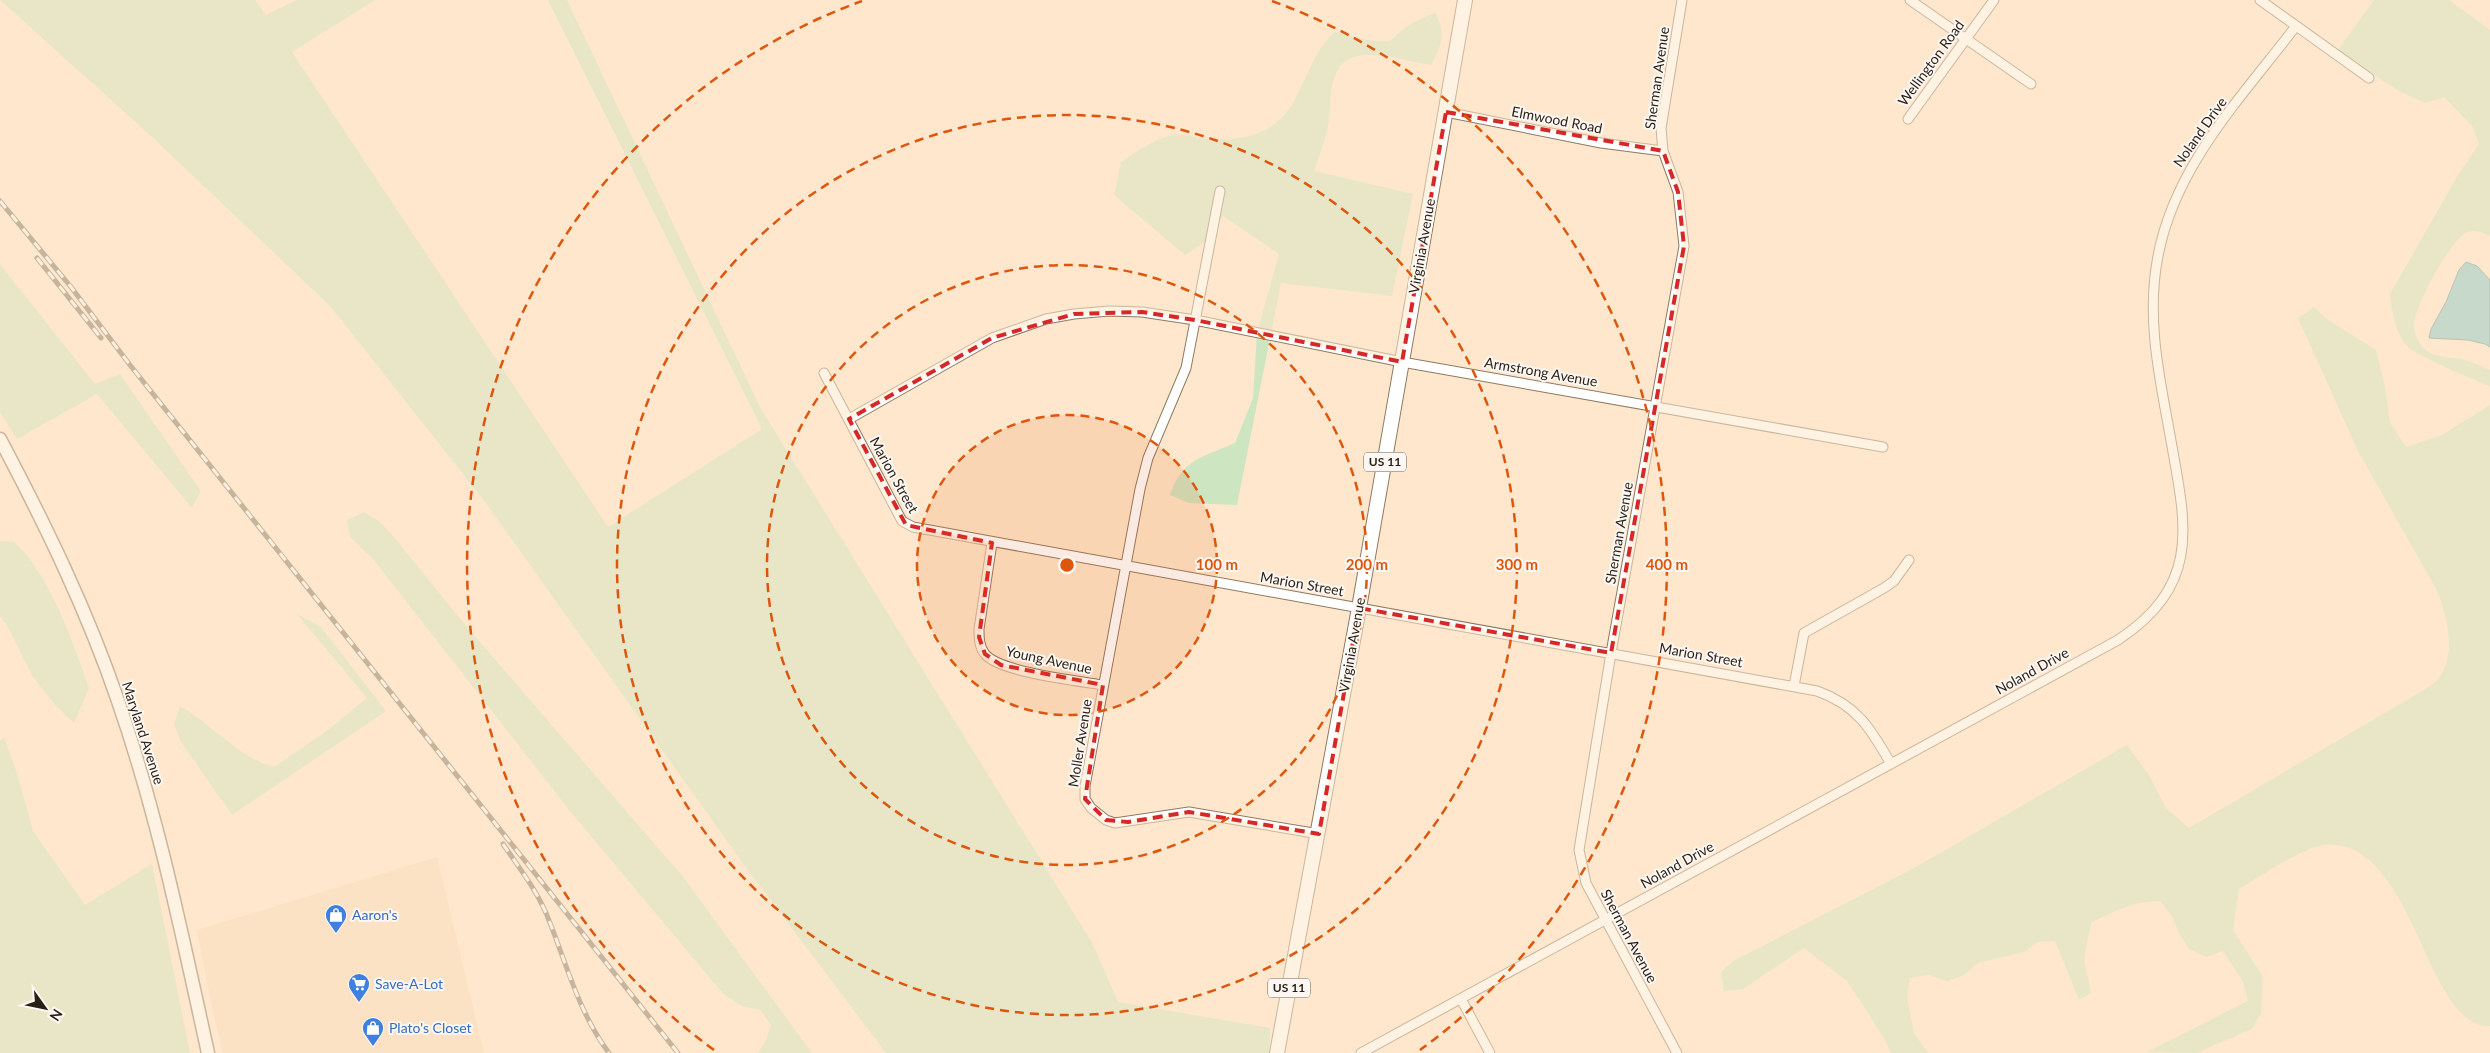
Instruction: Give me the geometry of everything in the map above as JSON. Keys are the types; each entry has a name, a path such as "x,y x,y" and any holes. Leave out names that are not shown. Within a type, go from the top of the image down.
{"main road":[{"name":"Virginia Avenue","path":"1277,1053 1319,834 1465,0"},
{"name":"Maryland Avenue","path":"0,439 40,515 84,611 118,700 165,858 208,1053"}],"street":[{"name":"Sherman Avenue","path":"1677,1053 1586,883 1579,850 1611,653 1684,246 1678,192 1663,151 1661,128 1682,0"},
{"path":"1910,0 2031,84"},
{"name":"Wellington Road","path":"1908,119 1994,0"},
{"path":"2260,0 2369,78"},
{"name":"Noland Drive","path":"1361,1053 2118,640 2154,612 2165,595 2180,561 2184,524 2153,334 2153,295 2158,256 2167,220 2188,172 2204,147 2296,26"},
{"name":"Elmwood Road","path":"1446,112 1601,142 1663,151"},
{"name":"Moller Avenue","path":"1220,191 1186,368 1148,458 1103,685 1085,786 1085,799 1097,815 1115,823 1171,813 1204,814 1319,834"},
{"name":"Armstrong Avenue","path":"849,420 992,338 1046,319 1109,311 1142,312 1196,320 1402,362 1657,405 1883,447"},
{"name":"Marion Street","path":"824,373 906,525 992,543 1794,686 1834,697 1850,706 1875,736 1891,764"},
{"name":"Young Avenue","path":"992,543 979,637 985,654 993,661 1010,668 1103,685"},
{"path":"1794,686 1804,633 1884,588 1894,581 1909,560"},
{"path":"1461,999 1490,1053"}],"highlighted area":[{"path":"1446,112 1663,151 1678,192 1684,246 1611,653 1359,608 1319,834 1189,812 1128,822 1106,820 1085,799 1103,685 1001,665 985,654 979,637 992,543 906,525 849,419 992,338 1074,314 1142,312 1195,320 1402,362"}],"shaded area":[{"path":"437,857 484,1053 223,1053 197,930"}],"green space":[{"path":"0,0 255,0 266,15 297,0 375,0 292,52 608,527 762,429 548,0 567,0 761,409 1093,944 1118,1002 1270,1028 1269,1053 886,1053 742,862 485,502 331,307 150,135"},
{"path":"2374,0 2449,0 2490,30 2490,236 2477,231 2471,231 2461,237 2452,247 2426,290 2414,326 2419,342 2429,352 2438,356 2465,360 2490,370 2490,386 2412,350 2406,345 2399,334 2395,321 2390,294 2458,175 2479,144 2473,127 2444,97 2425,103 2399,91 2337,51"},
{"path":"1436,13 1442,34 1438,51 1431,65 1393,57 1370,55 1355,57 1345,61 1338,69 1332,90 1327,132 1314,171 1413,194 1392,296 1281,283 1237,505 1189,503 1170,495 1175,483 1187,466 1204,456 1235,443 1253,398 1257,333 1279,254 1223,216 1205,242 1185,255 1114,195 1121,162 1152,143 1172,135 1223,139 1242,138 1260,133 1275,124 1285,114 1300,91 1318,53 1335,32 1373,41 1390,41 1411,24"},
{"path":"0,264 95,384 120,374 201,491 192,508 97,394 17,439 0,412"},
{"path":"2314,307 2328,320 2376,350 2385,387 2390,423 2406,447 2442,435 2490,405 2490,1026 2468,1019 2449,998 2399,898 2378,869 2354,850 2323,845 2292,857 2239,889 2233,930 2263,977 2261,1013 2252,1029 2196,1053 2147,1052 2248,1001 2243,982 2223,951 2206,957 2189,949 2179,933 2172,916 2160,901 2124,907 2091,923 2084,960 2091,993 2079,1000 2055,941 2038,942 2024,952 1978,963 1964,975 1947,981 1929,975 1910,978 1907,997 1914,1033 1928,1053 1891,1053 1884,1038 1847,981 1804,948 1743,989 1724,991 1721,972 1735,960 1916,867 2127,745 2149,775 2166,808 2189,828 2422,691 2438,679 2448,658 2449,647 2449,634 2444,610 2436,589 2358,451 2298,318"},
{"path":"364,512 380,522 393,536 467,627 684,878 812,1053 758,1053 765,1042 771,1025 760,1010 742,1006 726,996 714,983 570,811 373,559 350,537 347,520"},
{"path":"0,541 14,542 27,556 49,590 68,630 89,688 74,723 56,706 33,677 8,627 0,616"},
{"path":"297,614 321,627 386,711 232,815 181,742 174,724 180,706 248,756 274,767 324,733 367,698"},
{"path":"4,737 17,773 33,831 85,905 152,864 190,1053 0,1053 0,741"}],"water":[{"path":"2466,262 2477,266 2490,280 2490,347 2468,340 2429,338 2431,329 2446,302 2459,270"}],"railway":[{"path":"0,201 71,287 130,365 678,1053"},
{"path":"37,258 101,338"},
{"path":"503,844 542,904 588,1020 609,1053"}],"place":[{"name":"Aaron's","path":"336,934"},
{"name":"Save-A-Lot","path":"359,1003"},
{"name":"Plato's Closet","path":"373,1047"}]}
